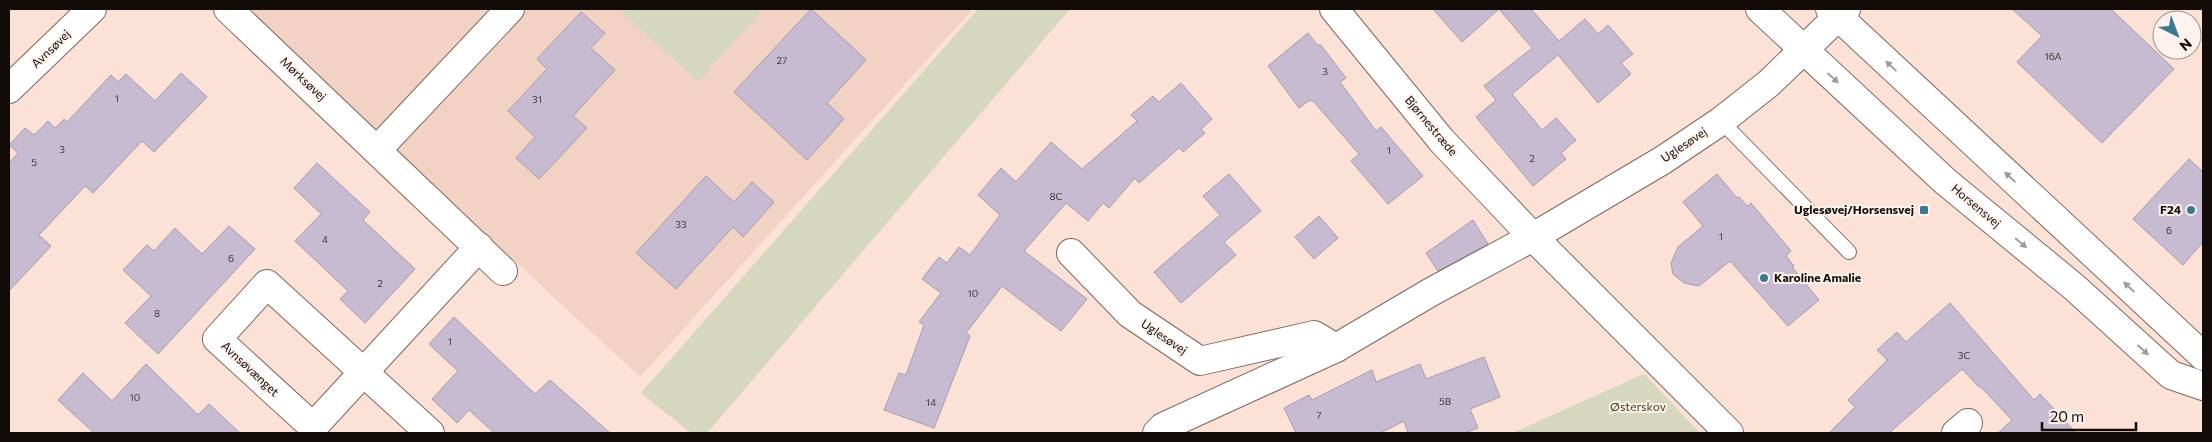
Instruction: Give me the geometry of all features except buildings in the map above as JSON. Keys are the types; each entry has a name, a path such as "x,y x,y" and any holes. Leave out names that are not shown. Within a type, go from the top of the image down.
{"street":[{"name":"Avnsøvej","path":"9,89 92,9"},
{"name":"Mørksøvej","path":"228,9 503,271"},
{"path":"377,150 510,9"},
{"name":"Bjørnestræde","path":"1334,9 1442,141 1533,237"},
{"name":"Horsensvej","path":"1760,9 1828,24 2203,356"},
{"name":"Uglesøvej","path":"1157,433 1163,428 1336,348 1431,292 1533,237 1662,160 1721,121 1768,84 1828,24"},
{"name":"Horsensvej","path":"1828,24 1946,182 2074,287 2171,375 2203,386"},
{"path":"1533,237 1729,433"},
{"name":"Avnsøvænget","path":"430,433 363,372 267,284 217,339 313,427 363,372 478,248"},
{"name":"Uglesøvej","path":"1071,253 1130,314 1200,361 1314,335 1336,348"}],"lane":[{"path":"1721,121 1849,252"}],"shaded area":[{"path":"243,9 973,9 640,377"}],"green space":[{"path":"619,9 763,9 698,82"},
{"path":"978,9 1070,9 707,433 691,433 641,393"},
{"name":"Østerskov","path":"1644,374 1700,433 1512,433"}],"place":[{"name":"Uglesøvej/Horsensvej","path":"1924,210"},
{"name":"F24","path":"2191,210"},
{"name":"Karoline Amalie","path":"1764,278"}]}
